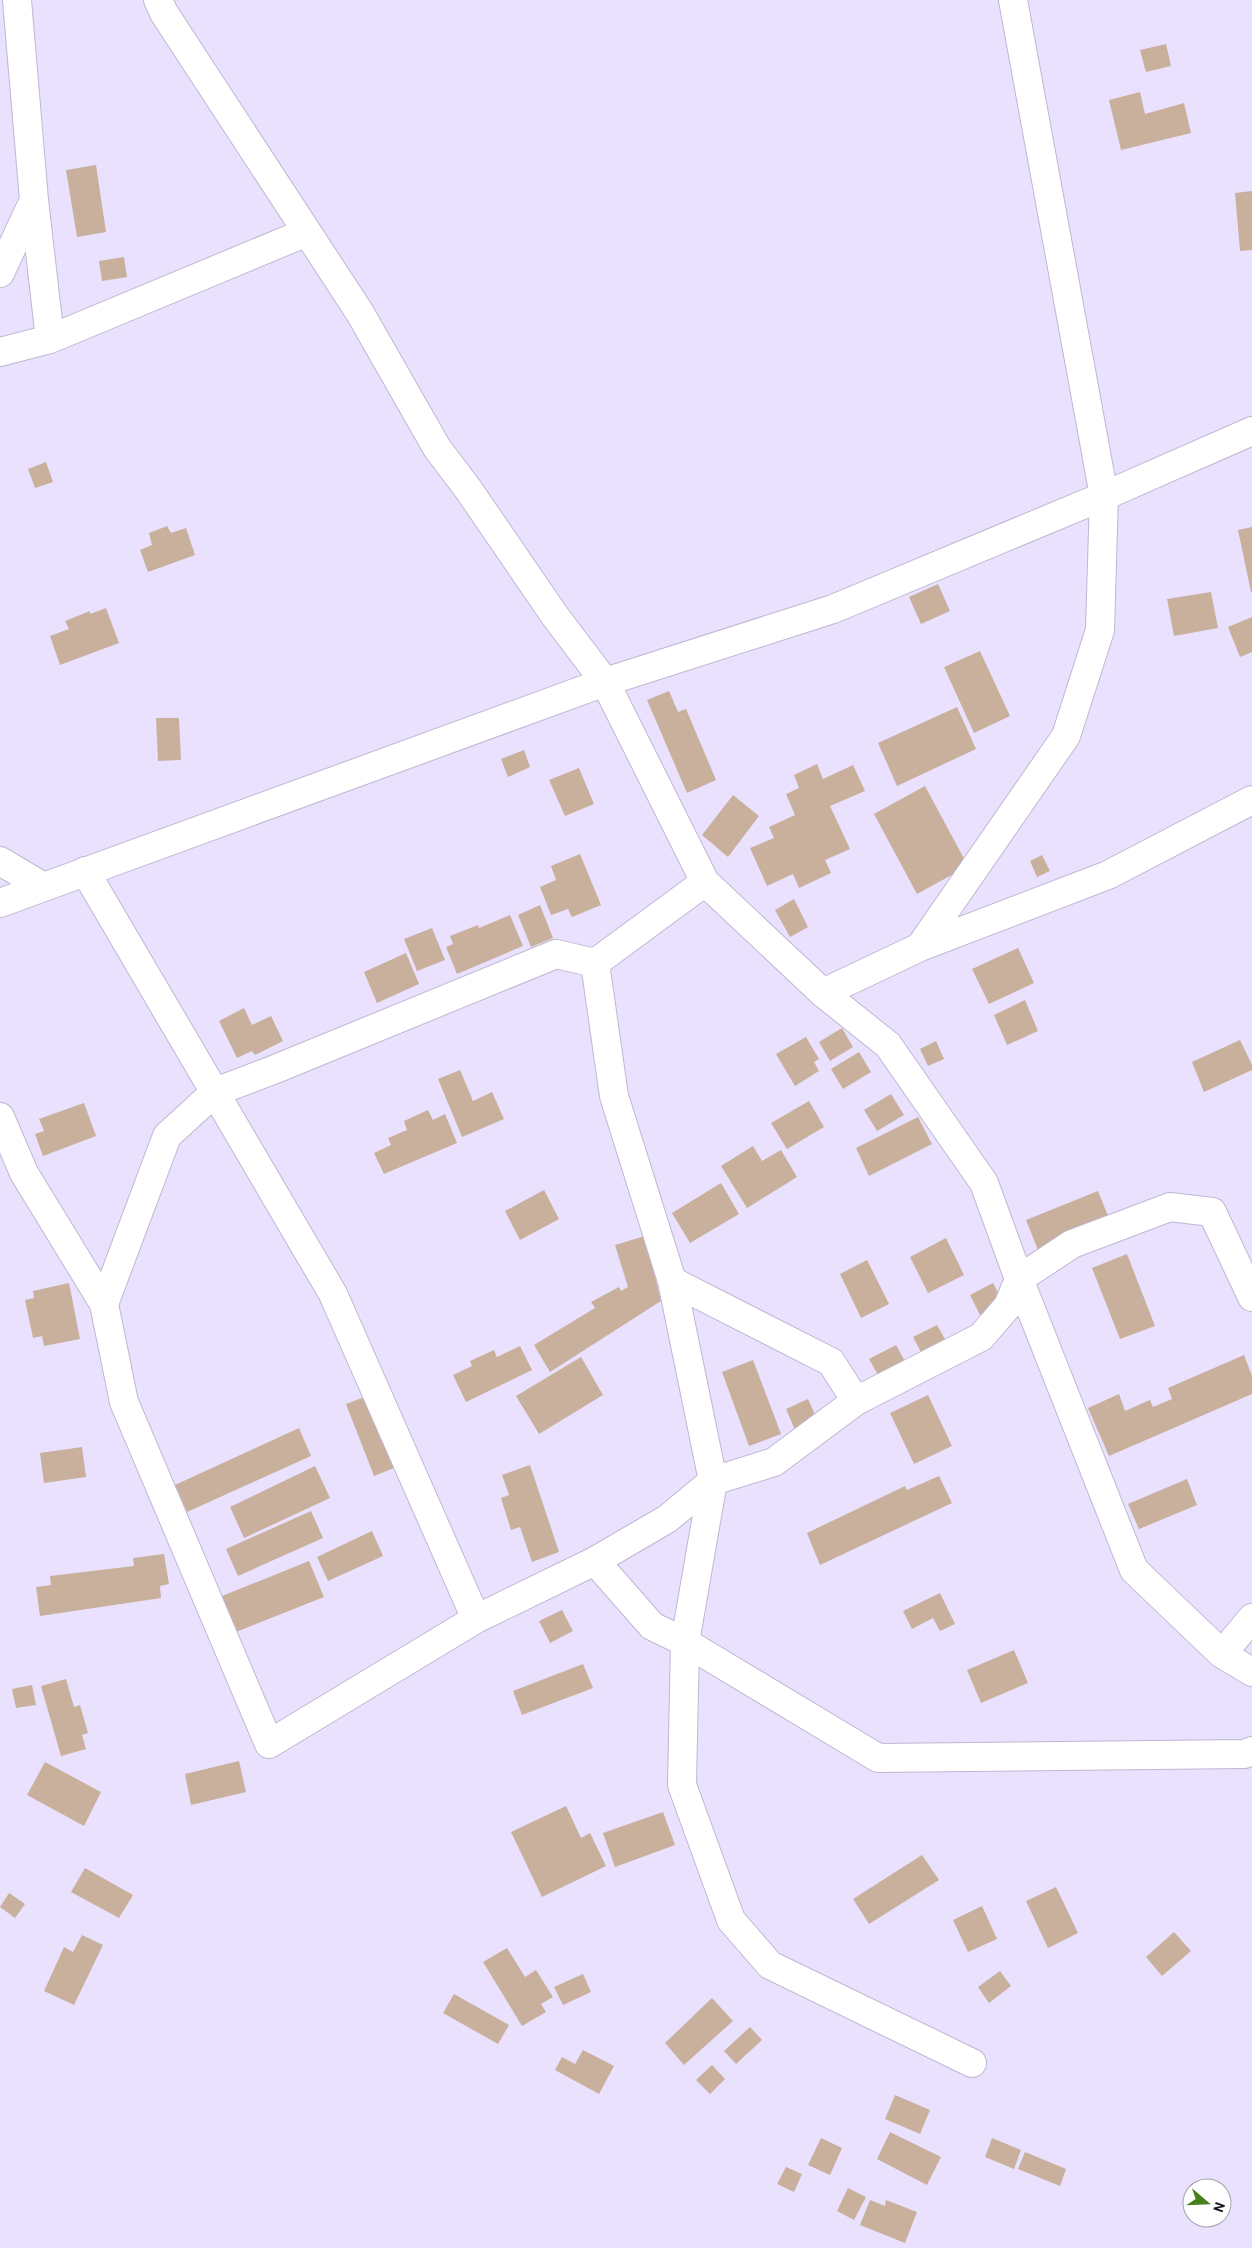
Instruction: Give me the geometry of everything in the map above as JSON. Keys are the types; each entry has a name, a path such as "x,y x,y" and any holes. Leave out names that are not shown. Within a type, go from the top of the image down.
{"street":[{"path":"17,0 34,200 50,339"},
{"path":"158,0 179,37 360,312 437,448 468,489 555,616 605,682 705,882 823,993 888,1045 984,1183 1019,1279 1134,1570 1222,1654 1252,1672"},
{"path":"920,947 1066,736 1100,630 1104,496 1014,0"},
{"path":"0,273 34,200"},
{"path":"0,352 50,339 307,232"},
{"path":"0,903 42,886 605,682 833,609 1104,496 1252,431"},
{"path":"823,993 920,947 1108,875 1252,800"},
{"path":"0,861 42,886"},
{"path":"85,871 333,1294 476,1619"},
{"path":"104,1304 168,1136 215,1092 556,954 595,963 705,882"},
{"path":"595,963 614,1096 672,1281 713,1481 685,1642 682,1786 731,1920 770,1964 972,2063"},
{"path":"0,1117 24,1173 104,1304 124,1402 269,1744 476,1619 595,1561 667,1519 713,1481 774,1462 856,1401 981,1337 1008,1306 1019,1279 1072,1244 1170,1207 1212,1212 1252,1297"},
{"path":"672,1281 831,1362 856,1401"},
{"path":"595,1561 652,1626 685,1642 878,1758 1245,1754 1252,1751"},
{"path":"1222,1654 1252,1618"}],"building":[{"path":"1166,44 1171,66 1146,72 1140,50"},
{"path":"1140,92 1145,114 1184,103 1191,133 1121,150 1109,100"},
{"path":"96,165 106,232 77,237 66,170"},
{"path":"1252,191 1252,250 1240,251 1235,193"},
{"path":"124,257 127,277 102,281 99,261"},
{"path":"46,462 53,482 35,488 28,469"},
{"path":"167,526 171,533 186,528 195,555 148,572 140,550 152,545 149,533"},
{"path":"1252,527 1252,592 1251,592 1238,530"},
{"path":"938,584 950,611 921,624 909,597"},
{"path":"1211,592 1218,628 1174,636 1167,599"},
{"path":"106,608 119,643 60,665 50,636 69,629 65,621 90,611 90,614"},
{"path":"1252,617 1252,652 1240,657 1228,627"},
{"path":"980,651 1010,716 974,733 944,667"},
{"path":"669,691 678,712 686,709 716,780 687,793 647,700"},
{"path":"957,707 976,749 897,786 878,743"},
{"path":"156,718 179,718 181,760 158,761"},
{"path":"524,750 530,767 508,777 501,759"},
{"path":"817,764 823,779 853,765 865,791 830,806 850,849 825,860 831,873 799,888 793,874 767,886 750,848 774,838 769,827 795,815 786,794 799,788 794,775"},
{"path":"579,768 594,804 565,816 549,780"},
{"path":"925,786 968,866 917,894 874,814"},
{"path":"733,795 759,816 728,857 702,835"},
{"path":"580,854 601,905 572,917 568,909 551,915 540,887 556,880 551,866"},
{"path":"1042,855 1050,871 1037,877 1030,861"},
{"path":"794,899 808,927 790,937 775,910"},
{"path":"540,905 553,938 531,947 518,915"},
{"path":"510,915 523,946 457,974 446,947 453,944 450,936 478,925 479,928"},
{"path":"432,928 445,960 417,971 404,939"},
{"path":"1018,948 1034,983 989,1004 972,969"},
{"path":"406,953 419,984 377,1003 364,972"},
{"path":"1025,1000 1038,1031 1007,1045 994,1015"},
{"path":"244,1008 252,1025 271,1016 283,1041 255,1055 252,1051 237,1058 219,1021"},
{"path":"842,1028 853,1047 830,1061 819,1042"},
{"path":"806,1037 819,1059 814,1062 819,1071 795,1086 776,1054"},
{"path":"1240,1040 1252,1065 1252,1070 1204,1092 1192,1062"},
{"path":"936,1041 944,1059 928,1066 920,1049"},
{"path":"859,1052 871,1072 843,1089 831,1069"},
{"path":"460,1070 473,1101 492,1092 504,1119 462,1137 438,1079"},
{"path":"891,1094 904,1115 877,1131 864,1110"},
{"path":"809,1101 824,1127 787,1149 771,1123"},
{"path":"84,1103 96,1136 43,1156 35,1134 44,1131 39,1119"},
{"path":"428,1110 433,1120 445,1114 457,1143 384,1174 374,1153 391,1145 388,1138 407,1130 404,1121"},
{"path":"918,1117 932,1144 869,1176 856,1148"},
{"path":"753,1146 762,1161 781,1150 797,1177 747,1208 721,1166"},
{"path":"721,1183 739,1214 690,1243 672,1213"},
{"path":"544,1190 559,1219 520,1240 505,1211"},
{"path":"1098,1191 1110,1221 1038,1250 1026,1220"},
{"path":"645,1236 661,1301 550,1372 534,1345 595,1308 591,1302 619,1287 621,1291 628,1287 615,1245"},
{"path":"946,1238 964,1275 928,1293 910,1257"},
{"path":"1127,1254 1155,1326 1120,1339 1092,1268"},
{"path":"867,1260 889,1304 861,1318 840,1274"},
{"path":"69,1283 80,1339 44,1346 42,1336 33,1338 25,1300 34,1298 33,1291"},
{"path":"993,1283 1003,1303 980,1315 970,1295"},
{"path":"937,1325 946,1341 922,1354 913,1337"},
{"path":"896,1345 909,1369 882,1382 869,1359"},
{"path":"520,1346 532,1370 466,1402 453,1375 472,1366 470,1361 494,1350 497,1357"},
{"path":"1244,1355 1252,1376 1252,1394 1109,1456 1088,1408 1119,1394 1125,1411 1150,1400 1153,1407 1172,1399 1168,1388"},
{"path":"581,1357 603,1395 539,1434 516,1396"},
{"path":"753,1360 781,1434 749,1446 722,1372"},
{"path":"928,1395 952,1446 914,1464 890,1413"},
{"path":"367,1396 394,1468 374,1476 346,1404"},
{"path":"808,1399 817,1419 795,1430 786,1409"},
{"path":"299,1428 311,1456 187,1512 175,1485"},
{"path":"82,1447 86,1477 44,1483 40,1453"},
{"path":"530,1465 559,1552 532,1562 520,1527 511,1530 501,1498 509,1495 502,1475"},
{"path":"315,1466 330,1498 244,1538 230,1507"},
{"path":"939,1476 952,1503 820,1565 807,1533 905,1486 907,1490"},
{"path":"1187,1479 1197,1505 1139,1529 1128,1504"},
{"path":"311,1511 323,1538 238,1576 226,1549"},
{"path":"372,1531 383,1556 328,1581 317,1557"},
{"path":"164,1554 169,1584 160,1586 161,1598 40,1616 36,1587 51,1585 50,1576 134,1566 133,1558"},
{"path":"309,1561 324,1597 236,1632 222,1596"},
{"path":"940,1593 955,1624 940,1631 933,1618 912,1629 903,1611"},
{"path":"562,1610 573,1631 550,1643 539,1621"},
{"path":"1014,1650 1028,1683 981,1703 967,1670"},
{"path":"583,1664 593,1688 522,1715 513,1691"},
{"path":"66,1679 74,1707 80,1705 88,1733 82,1735 86,1749 61,1756 41,1686"},
{"path":"32,1685 36,1705 16,1708 12,1689"},
{"path":"239,1761 246,1792 191,1805 185,1774"},
{"path":"45,1762 101,1792 84,1826 27,1795"},
{"path":"566,1806 581,1838 590,1833 606,1866 542,1897 511,1832"},
{"path":"663,1812 675,1845 615,1867 603,1833"},
{"path":"922,1855 939,1880 869,1924 853,1899"},
{"path":"85,1868 133,1895 119,1918 71,1892"},
{"path":"1056,1887 1078,1933 1048,1948 1026,1901"},
{"path":"9,1893 25,1904 15,1918 0,1907"},
{"path":"982,1906 997,1939 968,1952 953,1920"},
{"path":"1174,1932 1191,1951 1162,1976 1146,1957"},
{"path":"82,1935 103,1945 74,2005 44,1991 64,1947 73,1952"},
{"path":"507,1948 525,1977 536,1970 553,1997 541,2004 546,2012 522,2026 483,1962"},
{"path":"1000,1971 1011,1986 989,2003 978,1987"},
{"path":"583,1974 591,1992 563,2005 554,1987"},
{"path":"454,1994 509,2025 498,2044 443,2013"},
{"path":"712,1998 733,2021 684,2065 665,2043"},
{"path":"750,2027 762,2040 736,2064 724,2051"},
{"path":"583,2050 614,2066 599,2094 555,2070 562,2057 575,2064"},
{"path":"712,2065 725,2079 710,2094 696,2080"},
{"path":"895,2095 930,2110 920,2134 885,2119"},
{"path":"890,2132 941,2157 927,2185 877,2159"},
{"path":"821,2138 842,2148 830,2175 808,2165"},
{"path":"992,2138 1021,2150 1014,2169 985,2157"},
{"path":"1025,2152 1066,2169 1060,2186 1018,2169"},
{"path":"786,2167 802,2174 794,2192 777,2184"},
{"path":"848,2188 866,2197 854,2220 837,2211"},
{"path":"870,2200 885,2206 886,2200 917,2212 905,2243 860,2225"}]}
